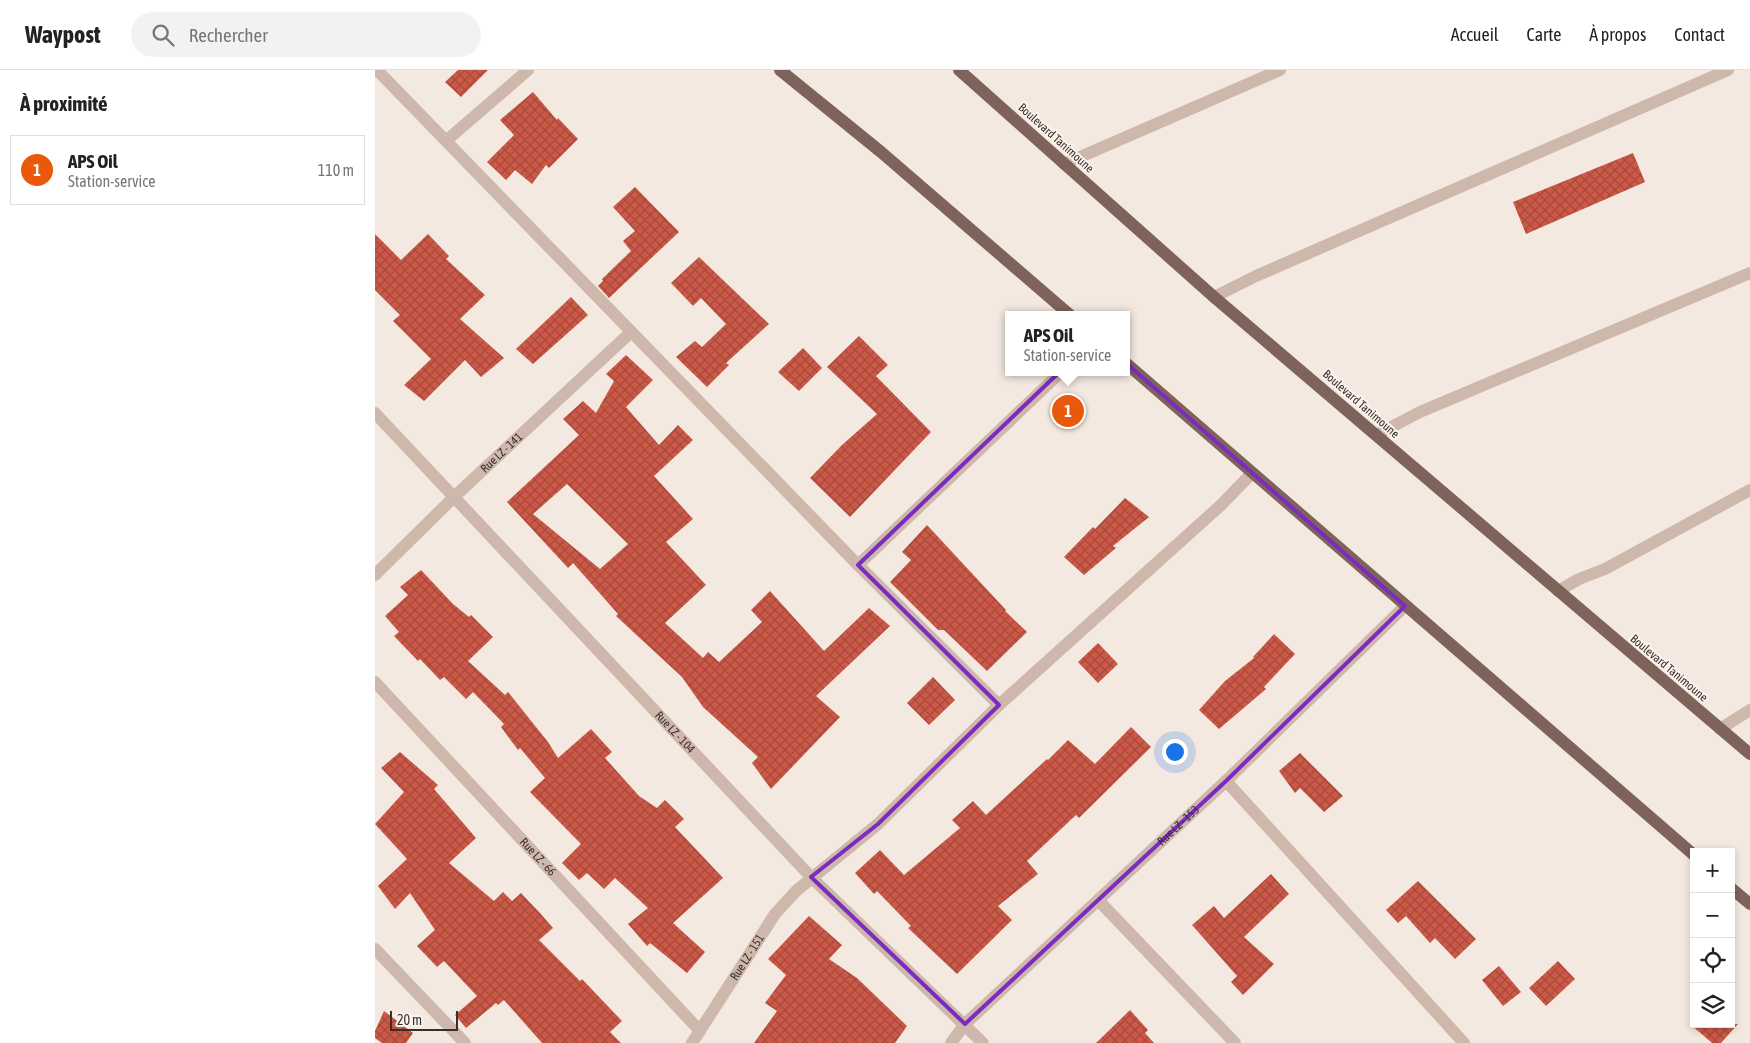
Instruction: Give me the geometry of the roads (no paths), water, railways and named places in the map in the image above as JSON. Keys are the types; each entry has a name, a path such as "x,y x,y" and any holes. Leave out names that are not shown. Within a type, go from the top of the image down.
{"main road":[{"path":"780,70 881,152 1065,311"},
{"name":"Boulevard Tanimoune","path":"959,70 1215,296 1750,754"},
{"path":"1130,367 1690,852"},
{"path":"1735,891 1750,904"}],"street":[{"path":"377,70 858,565 999,705"},
{"path":"447,140 528,70"},
{"path":"1064,164 1281,70"},
{"path":"1215,296 1728,70"},
{"path":"1376,435 1420,412 1750,273"},
{"name":"Rue LZ - 141","path":"375,575 454,497 631,332"},
{"path":"858,565 1057,376"},
{"name":"Rue LZ - 104","path":"375,413 811,877 983,1043"},
{"name":"Rue LZ - 151","path":"692,1043 775,914 811,877 879,824 999,705 1221,505 1252,473"},
{"path":"1558,591 1579,579 1605,569 1750,490"},
{"name":"Rue LZ - 153","path":"951,1043 965,1024 1226,781 1405,606"},
{"name":"Rue LZ - 66","path":"375,682 700,1031"},
{"path":"1720,729 1750,710"},
{"path":"1226,781 1464,1043"},
{"path":"1098,900 1235,1043"},
{"path":"375,949 465,1043"}],"place":[{"name":"APS Oil","path":"1068,411"}]}
